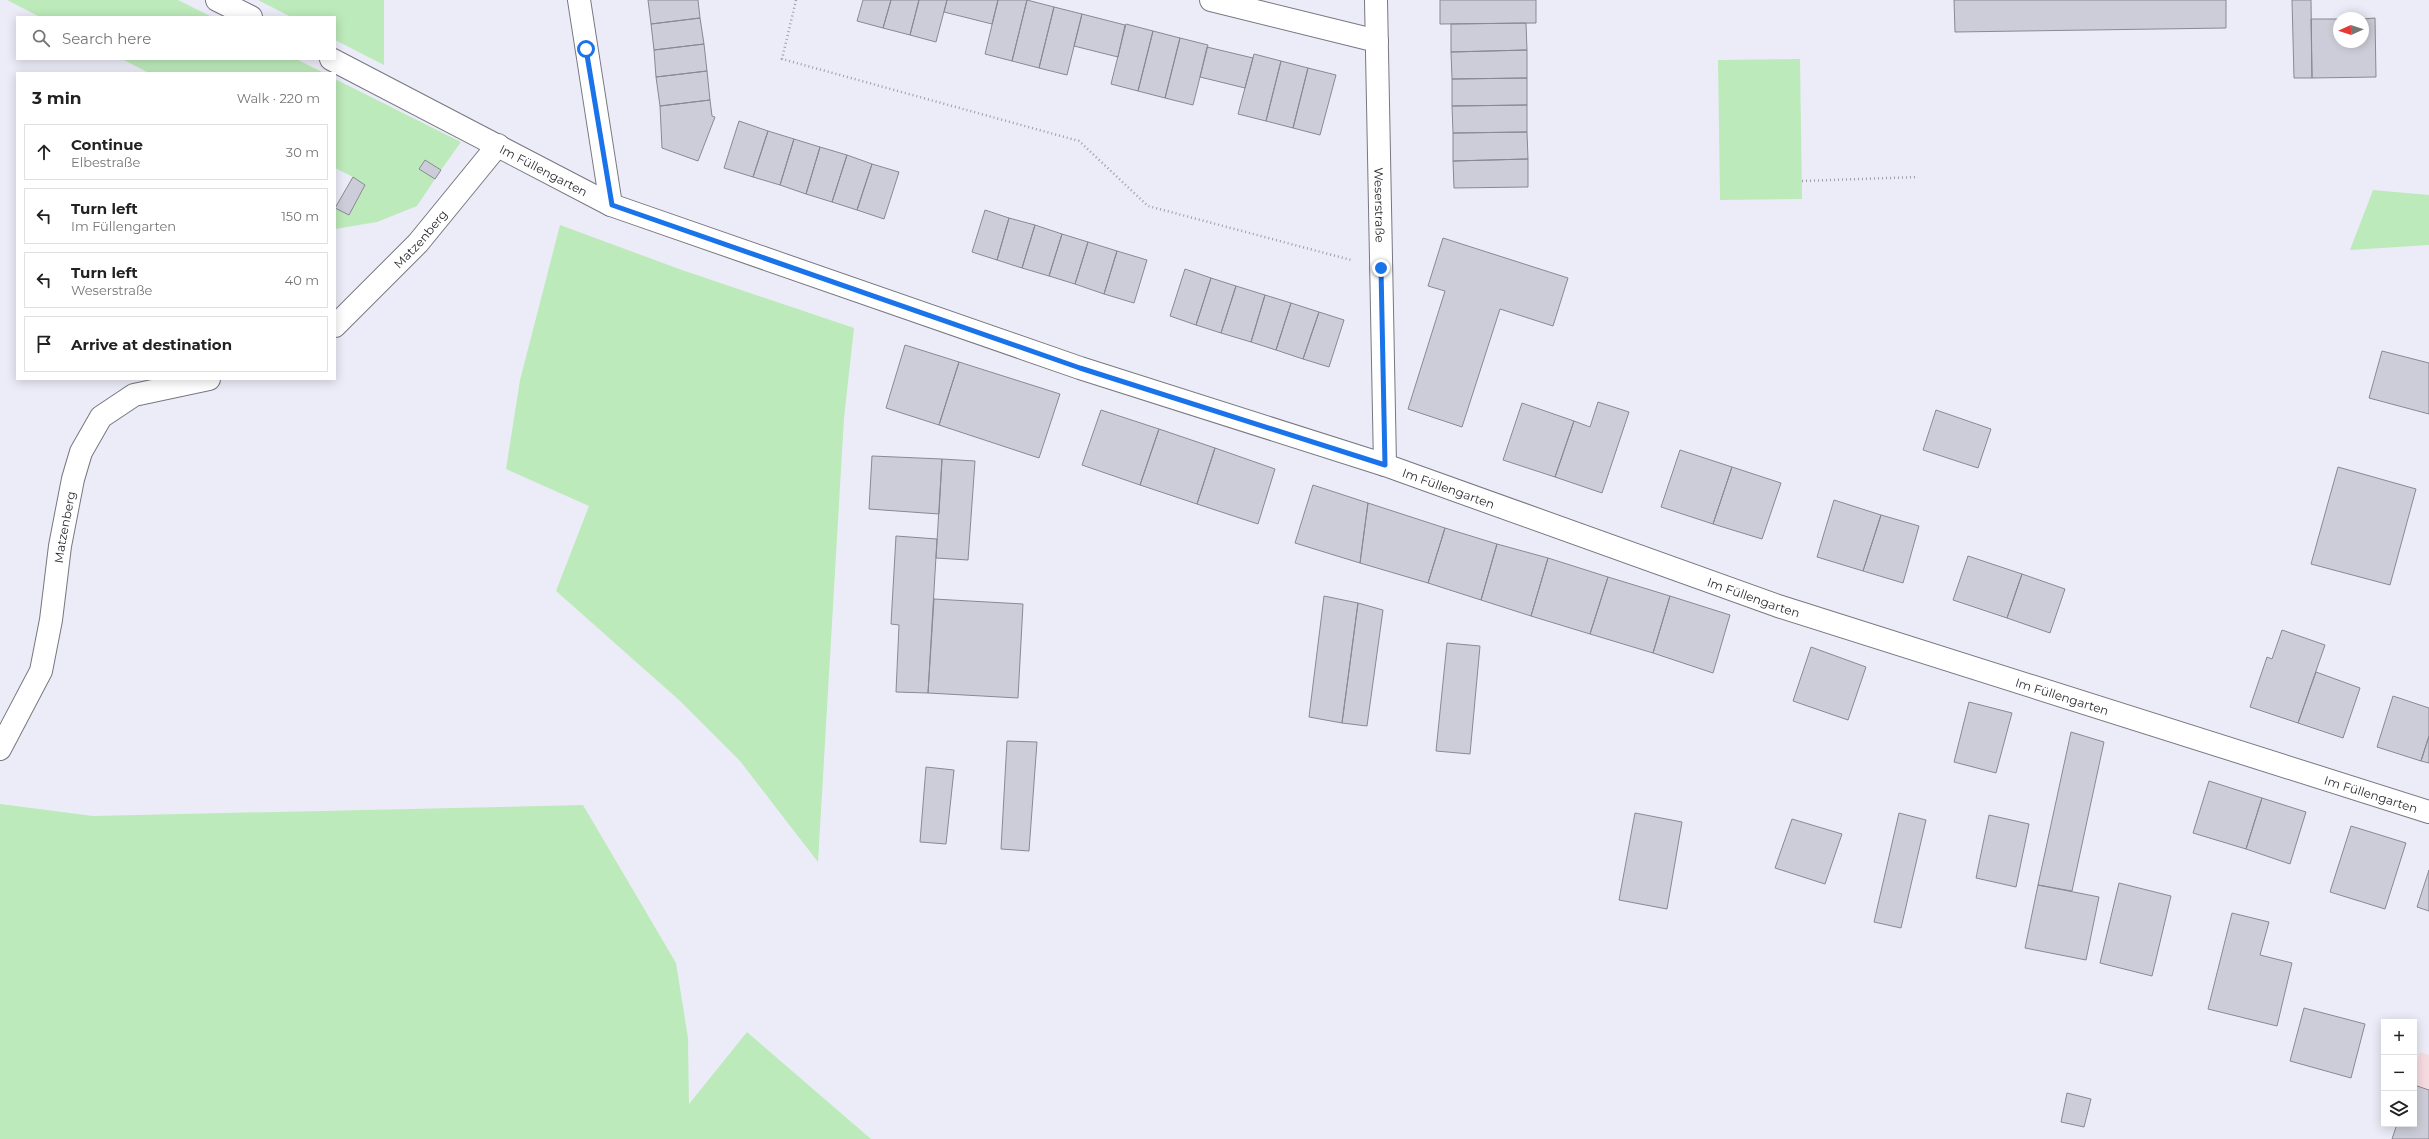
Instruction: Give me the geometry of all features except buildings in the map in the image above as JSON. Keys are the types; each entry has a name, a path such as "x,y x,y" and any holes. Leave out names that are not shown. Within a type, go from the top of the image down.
{"street":[{"path":"217,0 248,16"},
{"path":"579,0 612,205"},
{"path":"1211,0 1377,41"},
{"name":"Weserstraße","path":"1376,0 1385,465"},
{"name":"Im Füllengarten","path":"333,60 612,205 1080,368 1385,465 1778,606 2429,812"},
{"name":"Matzenberg","path":"336,325 418,243 498,145"},
{"name":"Matzenberg","path":"0,749 41,671 51,620 60,546 73,479 81,452 101,417 134,395 203,380"}],"path":[{"path":"796,0 782,59 1079,141 1148,206 1352,260"},
{"path":"1802,181 1918,177"}],"shaded area":[{"path":"2420,1052 2429,1055 2429,1139 2392,1139 2396,1127 2417,1127 2417,1061"}],"green space":[{"path":"7,0 178,0 210,16 38,16"},
{"path":"258,0 384,0 384,65 336,41 336,16 289,16"},
{"path":"1800,59 1802,199 1720,200 1718,60"},
{"path":"124,60 298,60 322,72 147,72"},
{"path":"336,80 461,142 441,170 425,160 419,169 435,179 417,206 377,222 336,229 336,206 353,177 336,168"},
{"path":"2373,190 2429,195 2429,245 2350,250"},
{"path":"560,225 682,270 854,328 844,418 818,862 740,761 679,700 556,591 589,506 506,469 520,380"},
{"path":"0,804 93,816 583,805 676,963 688,1038 689,1104 747,1032 871,1139 0,1139"}],"route":[{"path":"586,49 612,205 1080,368 1385,465 1381,268"}]}
